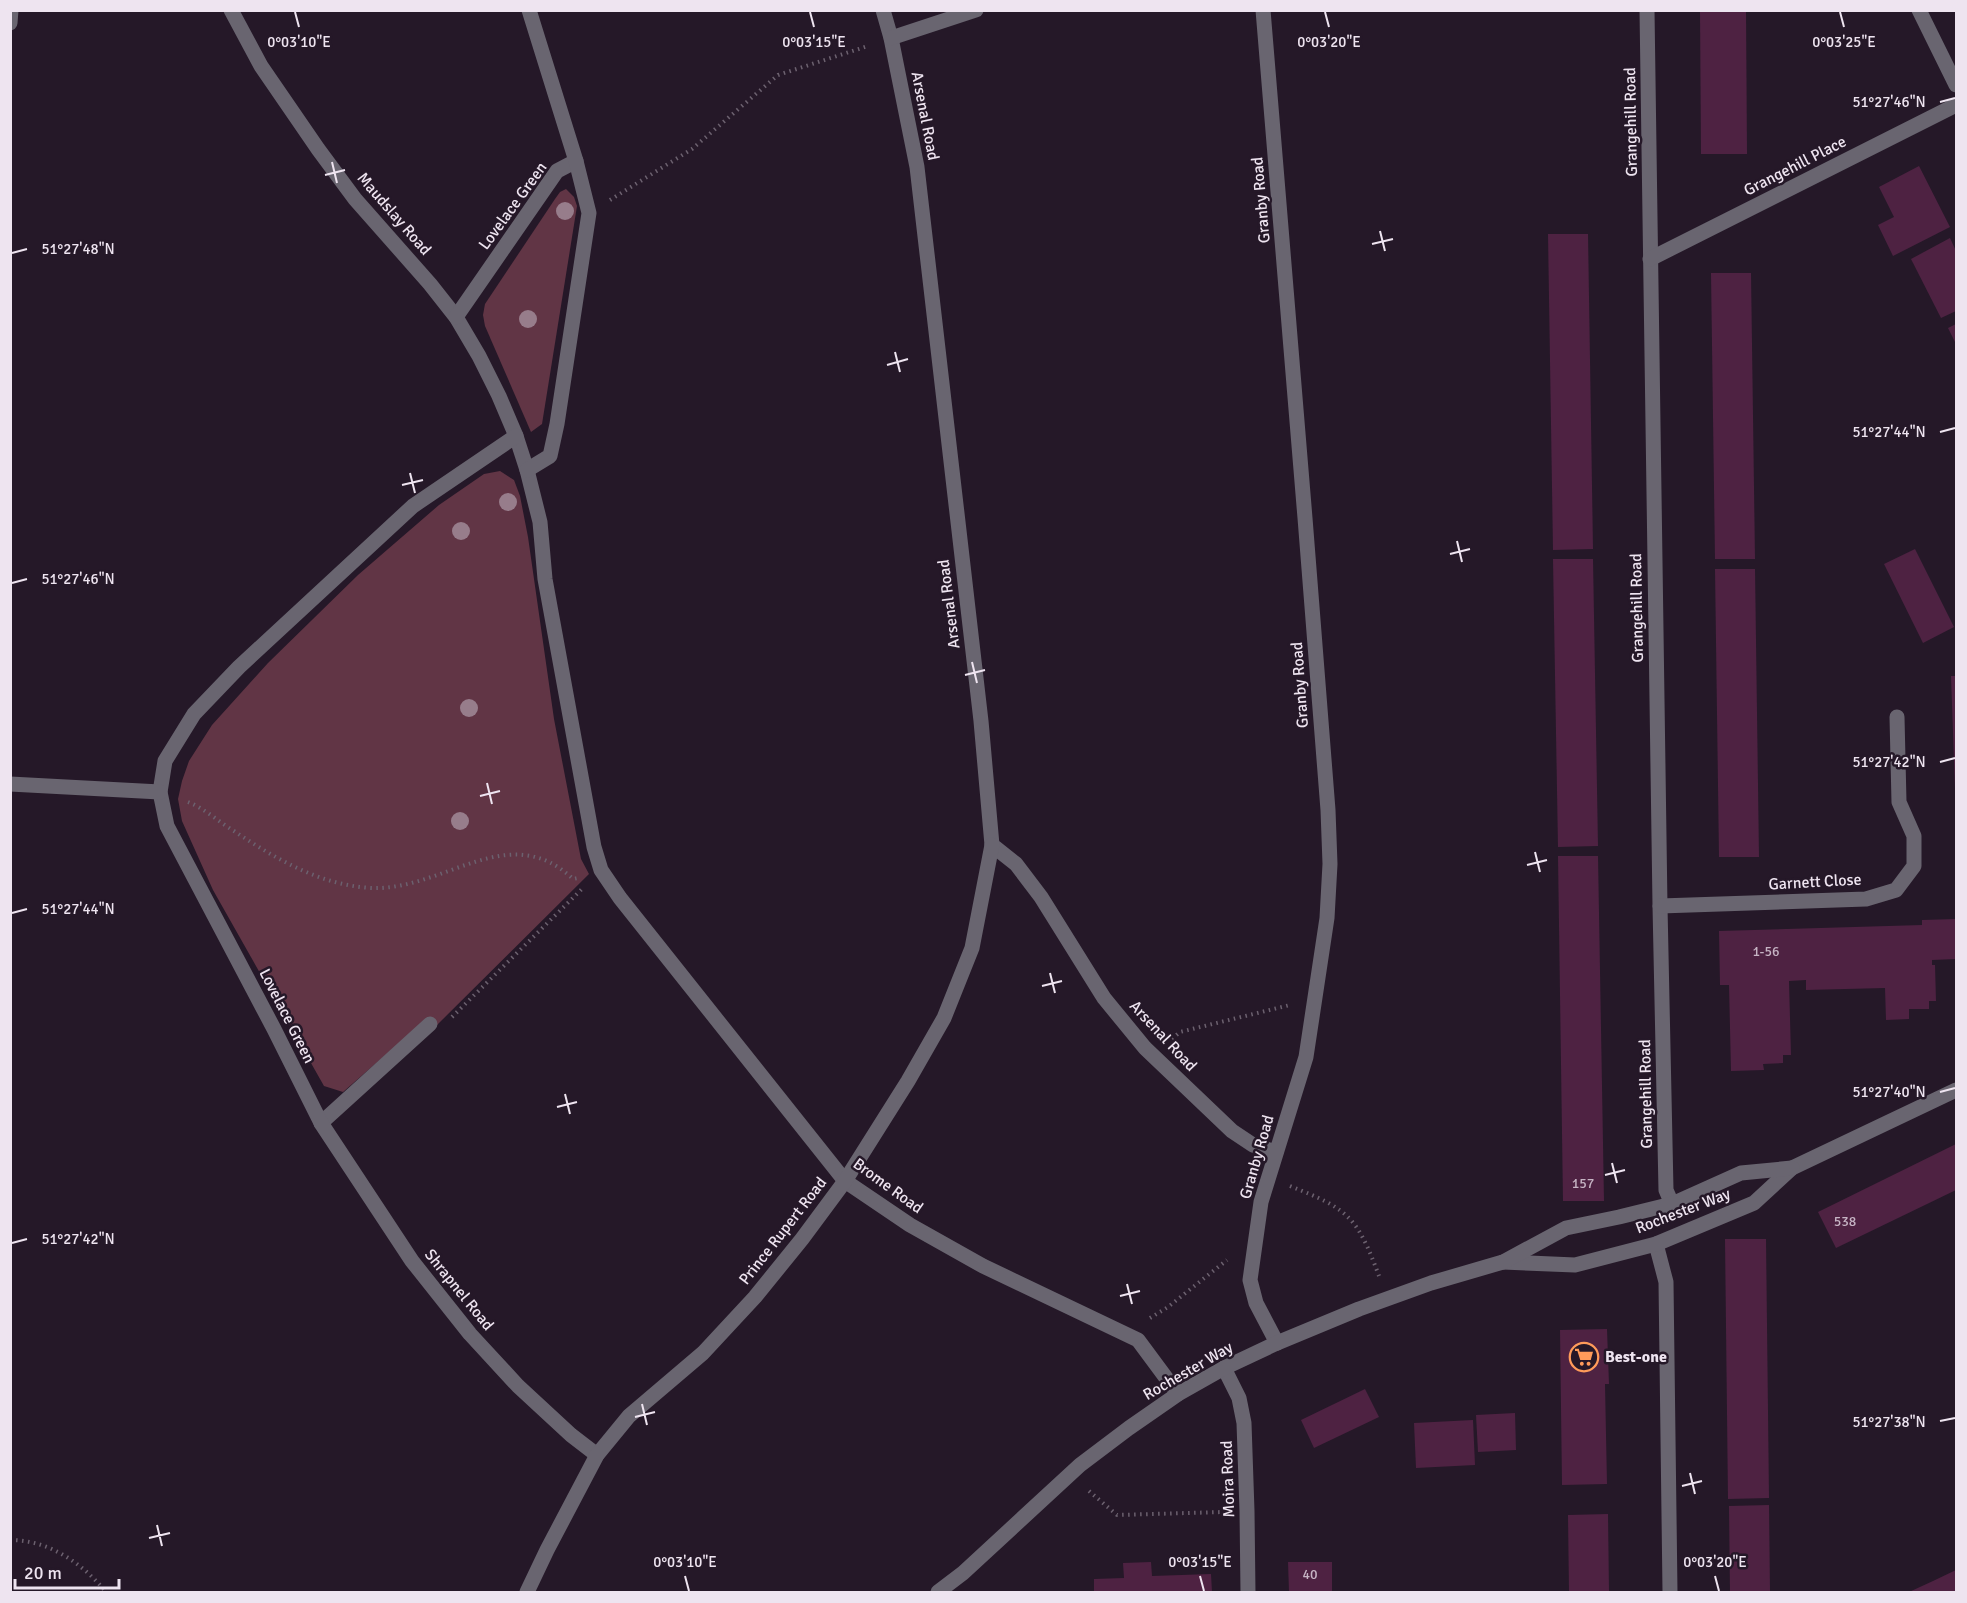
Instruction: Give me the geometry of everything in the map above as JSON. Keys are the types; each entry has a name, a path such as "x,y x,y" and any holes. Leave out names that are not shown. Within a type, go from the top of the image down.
{"street":[{"path":"10,23 11,10"},
{"name":"Maudslay Road","path":"231,10 261,66 318,150 355,199 456,317"},
{"path":"527,470 550,456 557,424 589,213 576,161 529,10"},
{"name":"Arsenal Road","path":"883,10 891,38 917,167 981,721 992,845 1016,864 1041,897 1104,998 1154,1056 1232,1131 1253,1145 1276,1152"},
{"path":"891,38 976,10"},
{"name":"Granby Road","path":"1263,10 1328,810 1330,864 1327,918 1306,1057 1267,1181 1250,1280 1256,1303 1277,1343"},
{"name":"Grangehill Road","path":"1647,10 1660,906 1666,1190 1672,1204"},
{"path":"1919,10 1956,85"},
{"name":"Grangehill Place","path":"1650,259 1956,105"},
{"name":"Lovelace Green","path":"456,317 556,171 576,161"},
{"path":"456,317 479,356 516,436 527,470 540,522 545,579 594,847 601,870"},
{"name":"Lovelace Green","path":"321,1123 167,826 160,792 165,761 194,714 239,667 413,506 516,436"},
{"name":"Garnett Close","path":"1660,906 1866,899 1896,890 1914,866 1914,836 1899,802 1897,717"},
{"path":"10,784 160,792"},
{"name":"Prince Rupert Road","path":"527,1593 597,1455 629,1416 703,1353 754,1297 802,1239 845,1181 908,1081 944,1018 972,948 992,845"},
{"name":"Brome Road","path":"601,870 620,898 845,1181 910,1225 983,1266 1138,1340 1178,1394"},
{"path":"321,1123 430,1024"},
{"name":"Rochester Way","path":"1503,1262 1575,1265 1656,1244 1754,1203 1792,1168 1956,1090"},
{"name":"Shrapnel Road","path":"321,1123 412,1261 470,1334 518,1386 571,1435 597,1455"},
{"name":"Rochester Way","path":"938,1593 963,1573 1070,1474 1129,1428 1178,1394 1224,1368 1359,1309 1431,1283 1503,1262 1566,1228 1672,1204 1741,1173 1792,1168"},
{"path":"1656,1244 1666,1282 1670,1593"},
{"name":"Moira Road","path":"1224,1368 1239,1398 1244,1423 1248,1593"}],"path":[{"path":"589,213 692,149 778,75 891,38"},
{"path":"160,792 192,804 291,866 328,881 372,888 413,883 489,857 518,853 548,861 562,868 573,879 601,870"},
{"path":"430,1024 448,1022 601,870"},
{"path":"1154,1056 1180,1032 1292,1005 1314,1010"},
{"path":"1267,1181 1324,1200 1343,1211 1363,1236 1387,1299"},
{"path":"1152,1316 1168,1307 1231,1257"},
{"path":"1070,1474 1117,1515 1247,1511"},
{"path":"10,1540 28,1540 51,1547 88,1572 106,1593"}],"shaded area":[{"path":"566,189 574,197 577,206 542,424 531,432 485,326 483,315 485,304 555,199 560,192"},
{"path":"500,471 514,480 520,496 554,719 581,859 589,874 437,1025 429,1017 343,1092 324,1086 213,890 182,821 178,799 182,781 189,761 212,725 268,663 358,575 439,505 484,474"}],"building":[{"path":"1700,10 1746,10 1747,154 1701,154"},
{"path":"1919,166 1950,227 1893,256 1878,225 1894,217 1879,187"},
{"path":"1548,234 1588,234 1593,549 1553,550"},
{"path":"1950,238 1956,251 1956,311 1941,318 1911,259"},
{"path":"1711,273 1751,273 1755,559 1715,559"},
{"path":"1956,324 1956,344 1948,328"},
{"path":"1915,549 1954,627 1923,643 1884,564"},
{"path":"1553,559 1593,559 1598,846 1558,847"},
{"path":"1715,569 1755,569 1759,857 1719,857"},
{"path":"1951,676 1956,676 1956,789 1955,789"},
{"path":"1558,856 1598,856 1604,1201 1563,1201"},
{"path":"1956,919 1956,959 1932,960 1932,965 1935,965 1936,1001 1929,1001 1929,1009 1909,1009 1909,1019 1886,1020 1885,988 1806,990 1806,980 1789,981 1791,1055 1783,1055 1783,1063 1763,1064 1764,1070 1731,1071 1729,985 1720,985 1719,931 1922,925 1922,920"},
{"path":"1956,1144 1956,1190 1836,1248 1818,1212"},
{"path":"1725,1239 1766,1239 1769,1498 1728,1499"},
{"path":"1607,1329 1609,1384 1605,1384 1607,1484 1562,1485 1560,1330"},
{"path":"1365,1389 1379,1417 1314,1448 1301,1420"},
{"path":"1515,1413 1516,1450 1478,1452 1476,1415"},
{"path":"1473,1420 1475,1465 1416,1468 1414,1423"},
{"path":"1769,1505 1770,1592 1730,1592 1729,1506"},
{"path":"1608,1514 1609,1592 1569,1592 1568,1515"},
{"path":"1151,1562 1152,1576 1211,1574 1212,1592 1094,1592 1094,1579 1124,1578 1123,1563"},
{"path":"1288,1562 1332,1562 1332,1592 1289,1592"},
{"path":"1956,1570 1956,1592 1909,1592 1933,1581"}],"place":[{"name":"Best-one","path":"1584,1357"}]}
